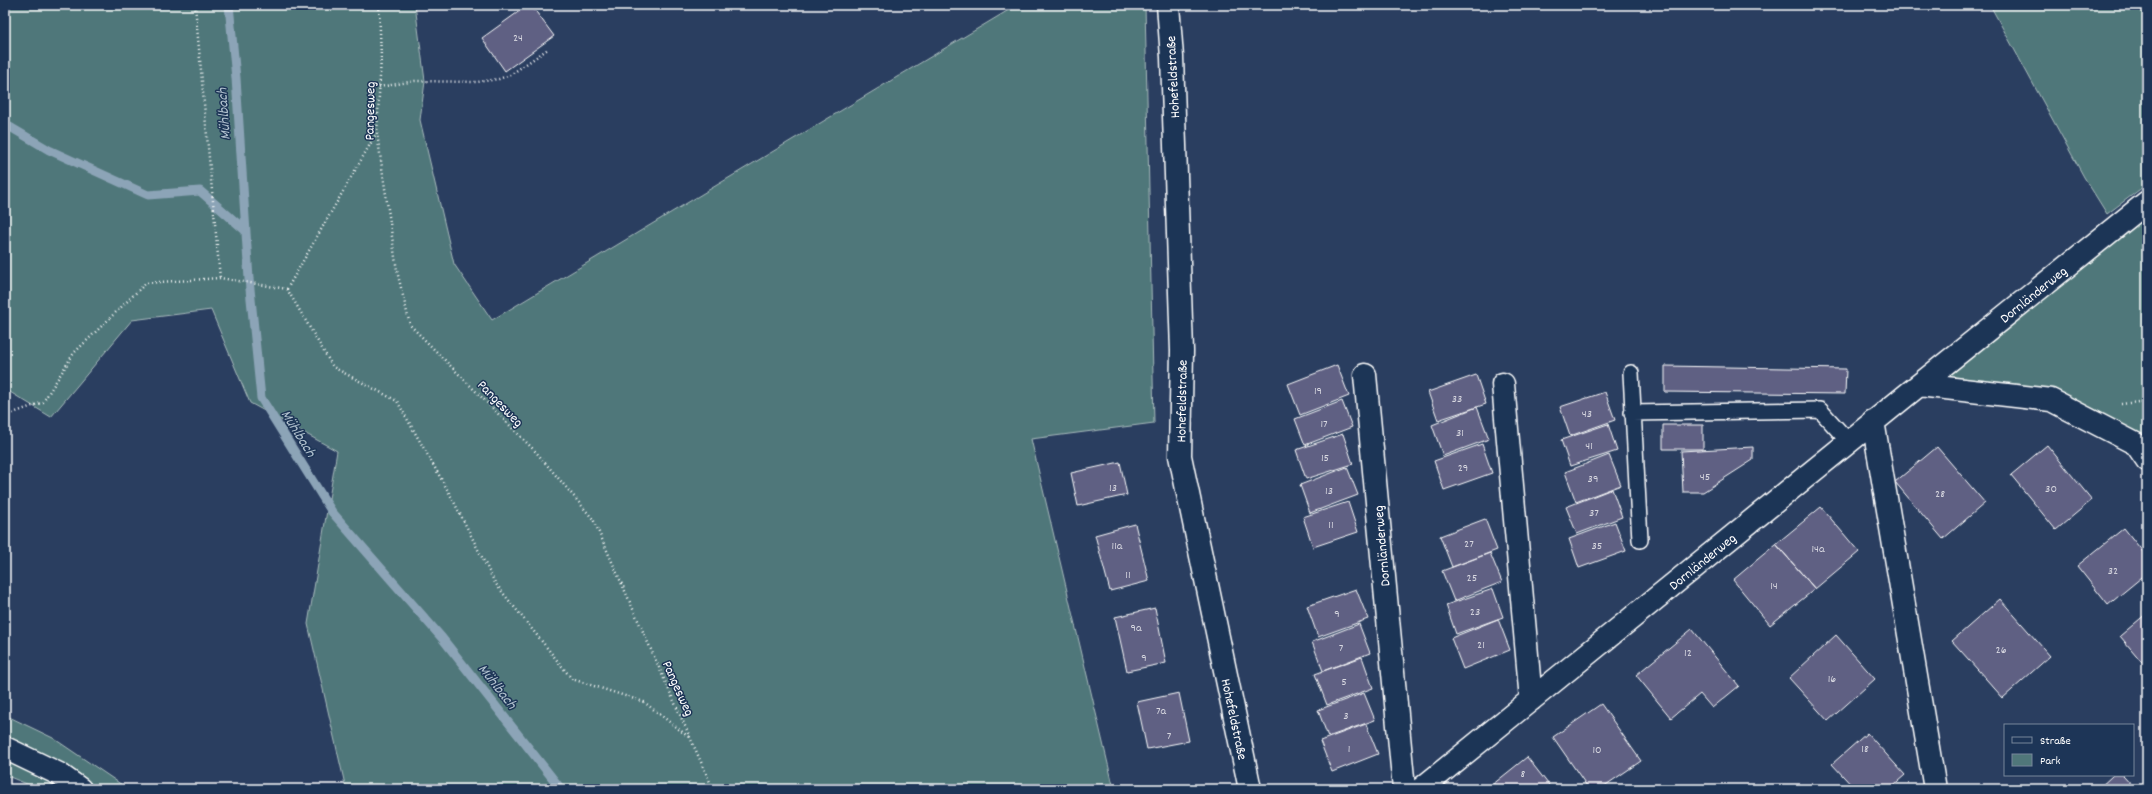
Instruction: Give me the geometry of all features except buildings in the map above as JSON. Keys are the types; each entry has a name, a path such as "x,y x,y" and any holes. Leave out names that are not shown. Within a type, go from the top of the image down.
{"street":[{"name":"Hohefeldstraße","path":"1168,5 1172,57 1182,343 1180,456 1250,789"},
{"name":"Dornländerweg","path":"1421,789 1873,421 2147,202"},
{"name":"Dornländerweg","path":"1365,375 1404,789"},
{"path":"1502,384 1531,700"},
{"path":"1919,385 2051,400 2136,444 2147,460"},
{"path":"1873,421 1935,789"},
{"path":"5,748 59,774 80,789"}],"lane":[{"path":"1631,373 1640,540"},
{"path":"1632,413 1820,410 1848,442"}],"path":[{"path":"195,5 220,278"},
{"name":"Pangesweg","path":"379,5 381,57 377,133 397,271 410,325 536,452 593,520 713,789"},
{"path":"379,86 416,81 476,82 499,79 510,75 548,49"},
{"path":"287,289 377,133"},
{"path":"5,416 43,402 74,353 146,283 220,278 287,289"},
{"path":"287,289 333,367 397,401 452,498 495,583 572,679 644,702 690,739"}],"green space":[{"path":"5,5 415,5 425,81 420,120 454,264 492,320 1017,5 1145,5 1154,423 1031,439 1113,785 1106,789 346,789 308,624 337,451 250,403 211,310 132,320 51,417 5,389"},
{"path":"1990,5 2147,5 2147,184 2107,214 2084,177"},
{"path":"2147,202 2147,460 2051,400 1919,385"},
{"path":"5,715 53,738 128,789 39,789 5,775"}],"waterway":[{"name":"Mühlbach","path":"229,5 236,78 249,279 261,398 332,512 442,638 561,789"},
{"path":"5,124 49,150 148,195 200,191 246,231"}]}
